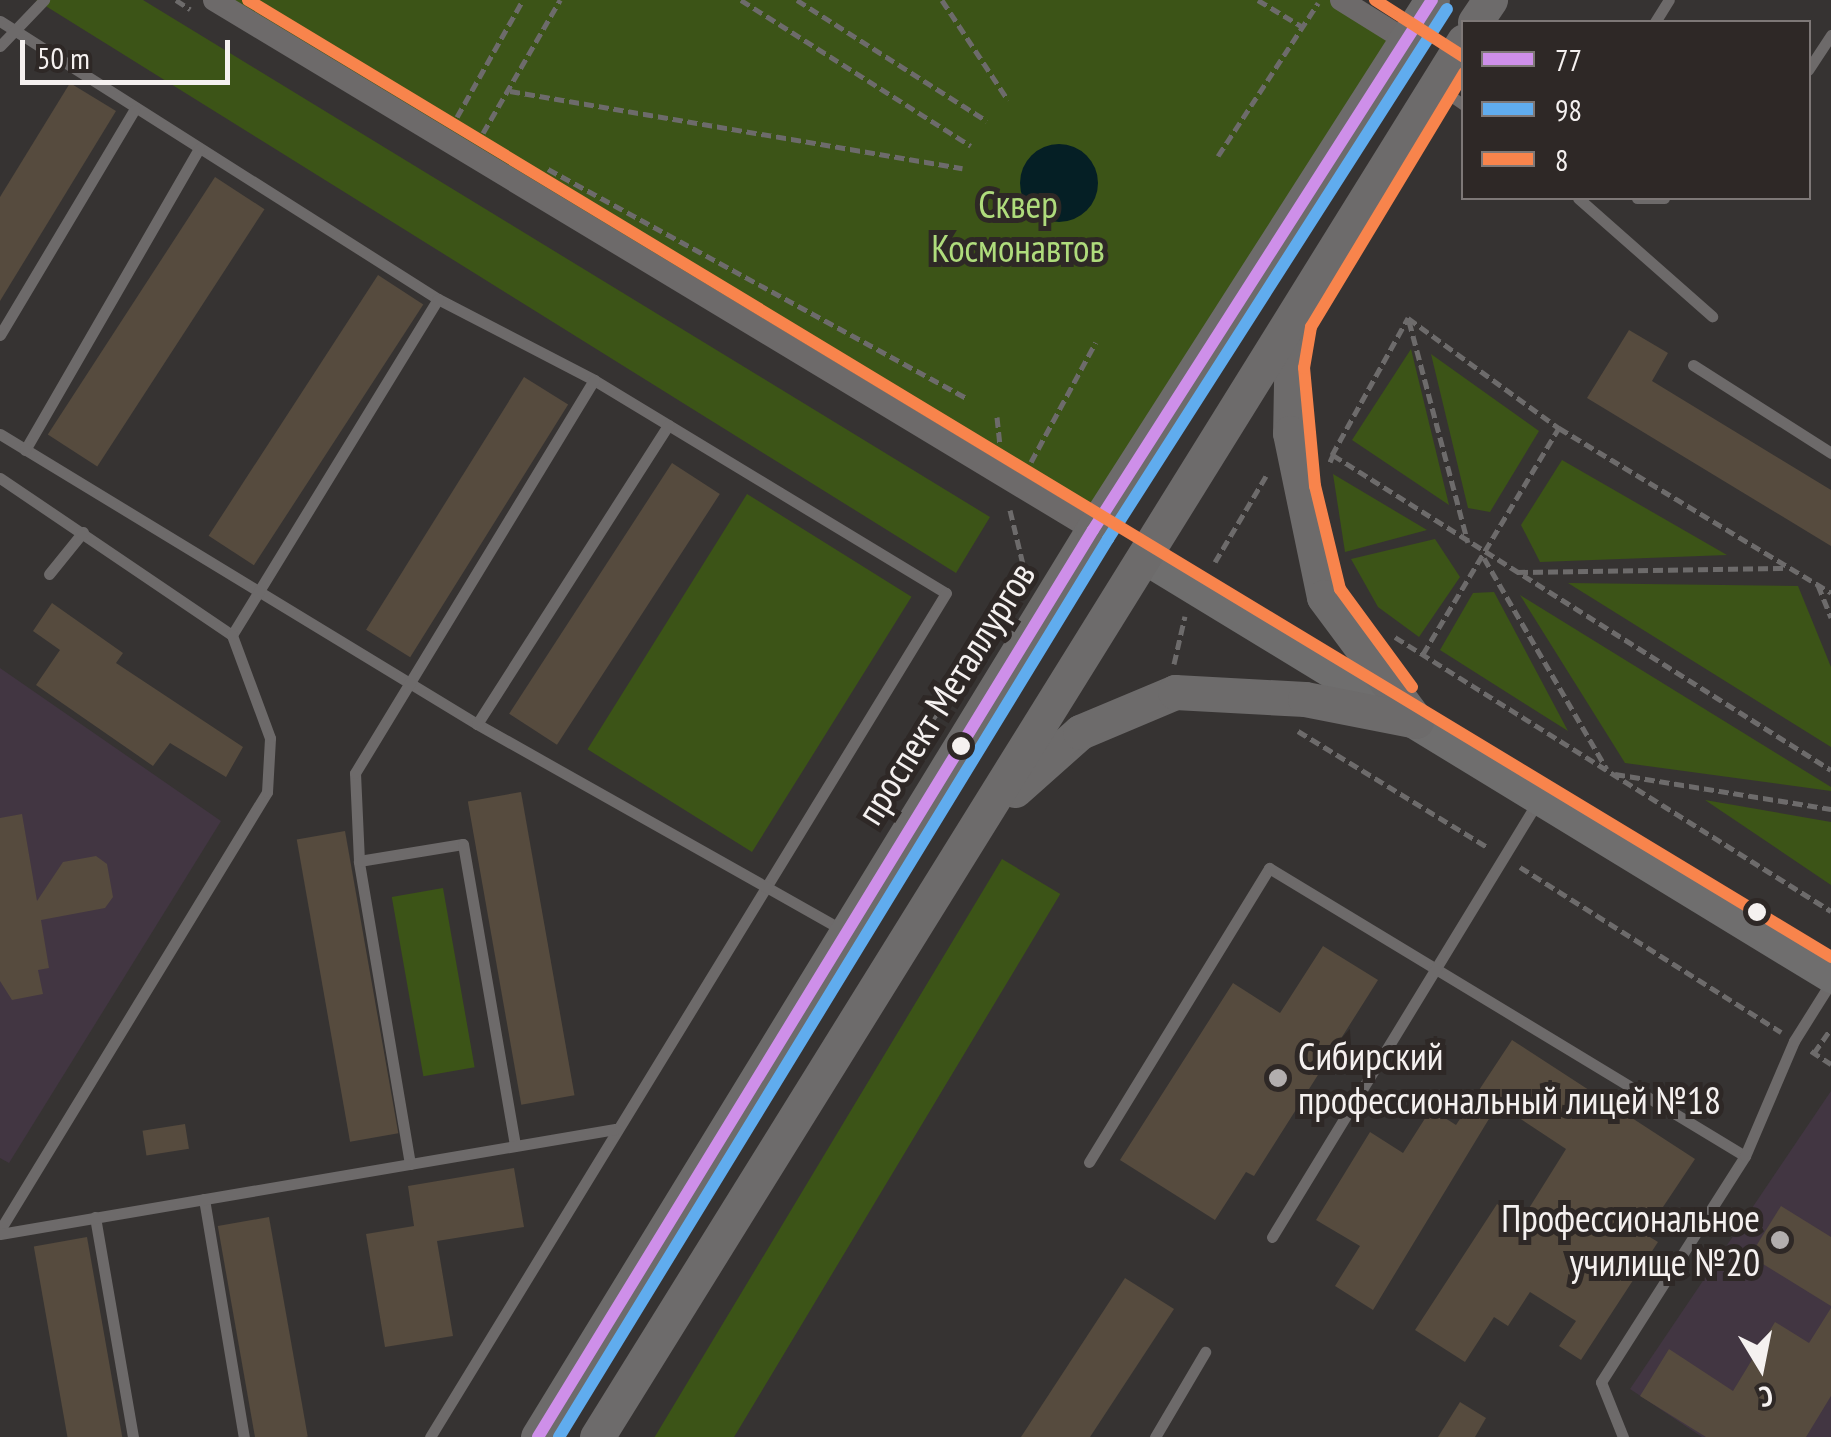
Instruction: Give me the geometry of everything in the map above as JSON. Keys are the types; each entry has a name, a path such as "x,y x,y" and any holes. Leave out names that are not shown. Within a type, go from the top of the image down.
{"main road":[{"name":"проспект Металлургов","path":"538,1437 846,932 1038,630 1093,530 1432,0"},
{"path":"597,1437 1144,558 1453,74 1407,41"},
{"path":"1294,321 1286,367 1290,434 1324,597 1416,720"},
{"path":"1093,530 1416,720 1831,979"},
{"path":"973,836 1080,732 1176,692 1305,699 1416,720"}],"street":[{"path":"214,0 1016,488 1093,530"},
{"path":"1340,0 1407,41"}],"lane":[{"path":"0,46 5,25 44,0"},
{"path":"5,25 438,299 594,380 946,593 430,1437"},
{"path":"1811,66 1831,36"},
{"path":"0,334 134,110"},
{"path":"26,450 199,149"},
{"path":"1580,200 1712,316"},
{"path":"232,634 438,299"},
{"path":"1692,365 1831,453"},
{"path":"410,1164 359,862 355,773 594,380"},
{"path":"478,724 668,426"},
{"path":"0,434 263,588 478,724 766,882 846,932"},
{"path":"0,498 5,481 232,634 270,738 267,792 0,1232"},
{"path":"50,574 82,532"},
{"path":"1272,1237 1438,971 1540,797"},
{"path":"359,862 463,844 516,1146"},
{"path":"1089,1162 1269,868 1746,1156"},
{"path":"1617,1435 1600,1382 1746,1156 1794,1041 1831,979"},
{"path":"0,1232 615,1129"},
{"path":"204,1199 244,1437"},
{"path":"95,1217 133,1437"},
{"path":"1155,1437 1205,1352"}],"path":[{"path":"457,117 524,0"},
{"path":"484,134 560,0"},
{"path":"742,0 971,146"},
{"path":"797,0 987,122"},
{"path":"942,0 1008,100"},
{"path":"1258,0 1303,27"},
{"path":"1218,156 1319,0"},
{"path":"510,91 962,168"},
{"path":"441,108 500,143"},
{"path":"535,162 966,398"},
{"path":"1408,318 1559,428 1831,593"},
{"path":"1323,477 1408,318"},
{"path":"1408,318 1469,544"},
{"path":"1016,488 1096,342"},
{"path":"1423,654 1559,428"},
{"path":"1332,455 1483,555 1831,770"},
{"path":"1216,562 1275,460"},
{"path":"1483,555 1610,773"},
{"path":"1515,572 1791,568"},
{"path":"1818,586 1831,617"},
{"path":"1157,673 1173,668 1187,608"},
{"path":"1390,633 1831,911"},
{"path":"1610,773 1831,809"},
{"path":"1814,1053 1831,1029"}],"shaded area":[{"path":"0,668 221,821 9,1163 0,1158"},
{"name":"Профессиональное училище №20","path":"1831,1091 1831,1437 1702,1437 1630,1389"}],"green space":[{"path":"36,0 143,0 990,517 956,573"},
{"name":"Сквер Космонавтов","path":"214,0 1341,0 1407,41 1093,530"},
{"path":"1411,349 1449,505 1352,440"},
{"path":"1431,354 1539,431 1490,512 1468,508"},
{"path":"1562,460 1727,555 1540,562 1521,525"},
{"path":"1333,474 1427,530 1345,552"},
{"path":"747,494 912,597 752,852 587,749"},
{"path":"1435,539 1460,577 1419,637 1378,607 1351,559"},
{"path":"1568,583 1798,586 1831,667 1831,747"},
{"path":"1494,592 1568,731 1440,650 1473,593"},
{"path":"1520,595 1831,787 1831,791 1625,763"},
{"path":"1705,800 1831,822 1831,885"},
{"path":"1002,859 1060,894 734,1437 655,1437"},
{"path":"443,888 475,1067 423,1076 392,897"}],"water":[{"path":"1059,144 1074,147 1086,156 1095,168 1095,198 1086,210 1074,219 1059,222 1044,219 1032,210 1023,198 1020,183 1023,168 1032,156 1044,147"}],"building":[{"path":"70,83 116,111 0,301 0,197"},
{"path":"215,177 264,209 97,467 48,434"},
{"path":"378,275 423,304 254,565 209,536"},
{"path":"1629,330 1668,353 1652,381 1831,490 1831,546 1587,398"},
{"path":"524,377 568,405 410,657 366,630"},
{"path":"672,463 720,494 557,745 509,714"},
{"path":"52,603 123,653 116,663 243,747 226,777 170,743 153,766 36,685 60,650 33,631"},
{"path":"521,792 574,1095 521,1105 468,801"},
{"path":"22,814 37,901 63,862 96,856 107,864 113,897 105,908 41,920 49,968 38,970 43,994 12,1000 0,981 0,818"},
{"path":"345,831 398,1133 350,1142 297,840"},
{"path":"1323,946 1378,980 1254,1176 1246,1172 1215,1220 1120,1160 1233,983 1280,1013"},
{"path":"1512,1040 1695,1159 1645,1234 1658,1242 1581,1360 1559,1346 1576,1321 1530,1292 1508,1326 1494,1317 1465,1362 1415,1330 1497,1204 1521,1221 1566,1149 1498,1104 1373,1310 1335,1286 1360,1246 1316,1220 1370,1132 1403,1153 1431,1109 1456,1125"},
{"path":"185,1124 189,1149 146,1155 143,1131"},
{"path":"514,1168 524,1227 437,1241 453,1336 385,1347 366,1234 414,1226 408,1186"},
{"path":"1781,1206 1831,1237 1831,1306 1750,1256"},
{"path":"269,1217 308,1437 255,1437 218,1226"},
{"path":"87,1237 122,1437 67,1437 34,1246"},
{"path":"1125,1278 1174,1309 1090,1437 1021,1437"},
{"path":"1831,1308 1831,1396 1806,1437 1706,1437 1640,1396 1669,1349 1733,1391 1775,1322 1809,1343"},
{"path":"1460,1402 1486,1418 1475,1437 1438,1437"}],"transit line":[{"name":"8","path":"248,0 1831,957"},
{"name":"8","path":"1375,0 1461,55"},
{"name":"77","path":"538,1437 1093,530 1432,0"},
{"name":"98","path":"559,1437 1108,539 1447,9"},
{"name":"8","path":"1412,687 1340,589 1315,486 1304,368 1311,327 1461,78"}],"place":[{"name":"Сибирский профессиональный лицей №18","path":"1278,1078"},
{"name":"Профессиональное училище №20","path":"1780,1240"}]}
